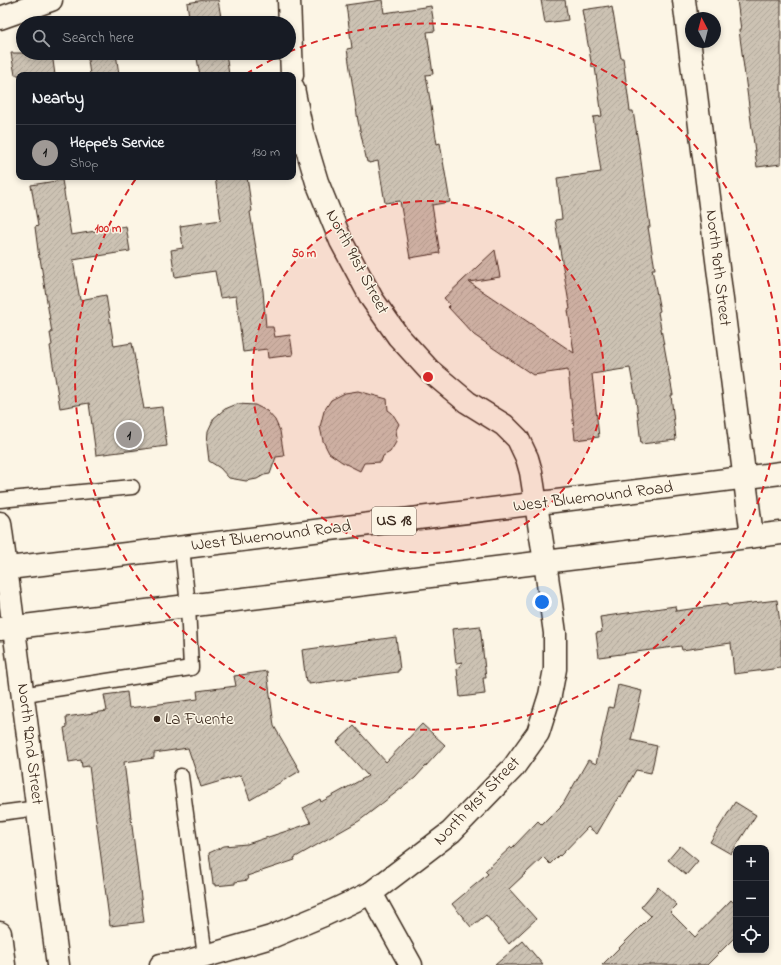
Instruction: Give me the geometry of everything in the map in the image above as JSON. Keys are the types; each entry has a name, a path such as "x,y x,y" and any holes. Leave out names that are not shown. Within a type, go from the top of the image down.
{"street":[{"path":"0,18 51,0"},
{"path":"289,0 290,16"},
{"name":"North 90th Street","path":"684,0 752,536"},
{"path":"291,60 292,72"},
{"name":"North 91st Street","path":"161,965 182,962 271,937 371,893 451,832 513,768 538,733 550,695 555,669 554,633 545,562 527,458 518,439 504,425 467,402 430,370 398,336 372,299 341,241 317,182 302,132 296,103"},
{"name":"West Bluemound Road","path":"3,569 781,473"},
{"name":"North 92nd Street","path":"0,523 7,628 23,695 58,965"},
{"path":"7,628 781,533"},
{"path":"371,893 411,965"},
{"path":"0,933 4,965"}],"lane":[{"path":"0,500 132,487"},
{"path":"23,695 191,668 188,606 182,547"},
{"path":"181,776 205,956"},
{"path":"0,813 38,808"}],"building":[{"path":"204,0 218,0 221,16 189,16 187,3"},
{"path":"382,0 384,13 431,6 435,31 427,32 433,74 426,75 437,144 440,143 450,202 432,205 440,253 410,258 400,201 385,203 378,161 367,162 358,121 347,49 352,48 346,5"},
{"path":"541,0 565,0 568,20 545,23"},
{"path":"737,0 781,0 781,164 757,167 739,30 741,30"},
{"path":"609,6 609,8 612,7 621,58 623,58 630,111 633,111 650,227 648,227 655,269 652,269 660,311 658,312 673,395 671,395 676,440 641,444 636,400 630,368 592,374 599,437 575,440 568,370 533,375 474,335 448,307 450,305 444,298 495,250 500,277 469,282 574,353 568,310 570,309 555,220 562,219 557,178 601,172 593,117 602,116 595,67 592,67 582,10"},
{"path":"11,53 16,53 16,60 53,60 55,72 16,72 15,75"},
{"path":"88,60 117,60 119,72 90,72"},
{"path":"197,60 227,60 229,72 199,72"},
{"path":"62,180 71,235 126,226 130,251 73,260 80,300 106,295 114,346 132,343 144,409 162,407 167,446 96,455 89,403 60,408 50,346 52,345 50,333 52,333 39,258 35,227 38,226 31,185"},
{"path":"215,180 247,180 252,211 250,212 263,291 266,327 273,327 275,337 290,335 293,355 268,358 267,349 243,352 236,296 220,298 215,271 175,277 171,250 183,248 180,226 221,220"},
{"path":"358,391 387,399 388,410 392,413 399,424 396,430 397,438 390,452 383,456 381,462 364,463 360,471 342,462 329,453 323,441 320,427 324,411 331,400 345,393"},
{"path":"237,404 255,405 267,411 275,420 280,431 284,456 276,457 270,474 264,475 257,479 246,481 229,478 220,468 209,461 207,444 208,431 214,418 225,409"},
{"path":"777,600 781,631 781,668 734,674 731,643 682,650 681,646 599,657 596,633 602,632 600,617 675,606 676,611 727,604 728,606"},
{"path":"480,626 486,678 483,678 485,694 460,697 457,669 463,662 456,663 452,629"},
{"path":"396,637 400,670 398,670 398,672 309,684 309,682 306,682 302,650"},
{"path":"267,671 274,726 300,771 250,800 241,775 201,787 188,748 154,753 154,758 124,762 144,922 110,926 89,766 82,767 81,760 69,762 64,728 67,727 66,717 107,711 104,695 127,692 129,708 198,699 197,691 236,686 234,676"},
{"path":"618,685 642,691 631,740 657,746 651,773 636,770 621,797 619,796 597,834 588,827 560,856 559,855 550,864 543,857 509,889 536,919 509,944 486,915 471,927 452,904 488,874 485,871 511,847 512,848 538,821 542,825 563,804 588,760 596,764 609,707 613,708"},
{"path":"422,724 445,745 415,778 359,821 294,858 295,860 247,876 248,880 235,882 235,884 215,886 215,884 213,884 209,853 224,846 247,844 311,823 303,808 320,799 321,802 368,776 337,742 354,726 386,762"},
{"path":"735,802 756,815 737,845 733,845 733,851 731,854 710,842"},
{"path":"680,846 698,861 686,875 668,860"},
{"path":"658,887 677,905 670,912 695,937 731,900 733,902 733,939 707,965 602,965 651,916 641,907"},
{"path":"523,941 543,965 495,965"}],"place":[{"name":"Heppe's Service","path":"129,435"},
{"name":"La Fuente","path":"157,719"}]}
